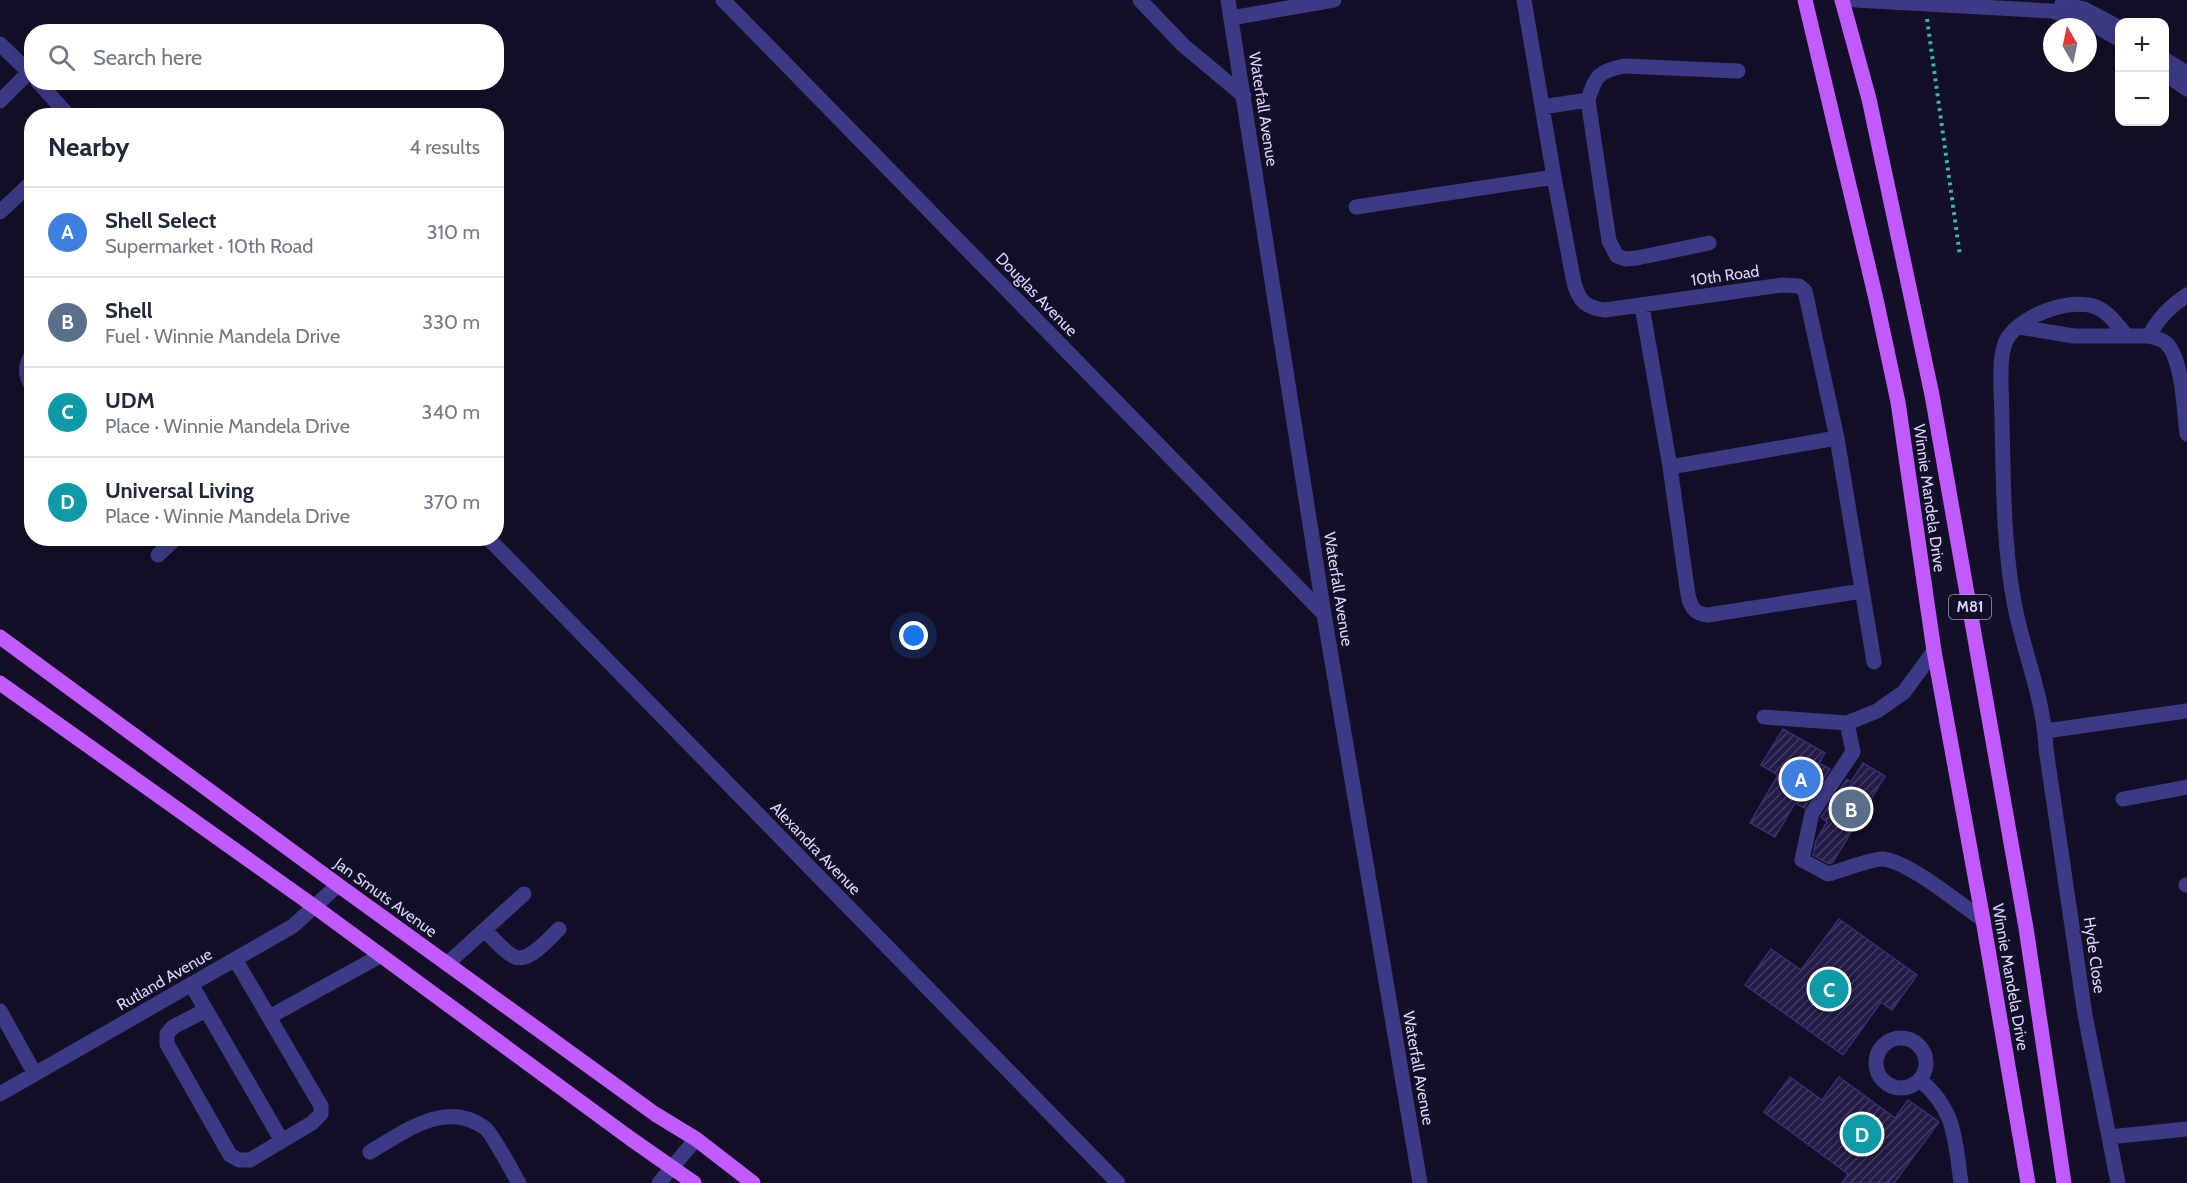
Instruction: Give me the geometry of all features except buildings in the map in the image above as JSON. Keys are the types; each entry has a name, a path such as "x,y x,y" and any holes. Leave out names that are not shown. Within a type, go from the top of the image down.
{"main road":[{"name":"Winnie Mandela Drive","path":"1805,0 1898,402 1934,651 2028,1183"},
{"name":"Winnie Mandela Drive","path":"1842,0 1869,99 1932,395 2026,928 2064,1183"},
{"name":"Jan Smuts Avenue","path":"0,637 338,885 655,1114 696,1139 753,1183"},
{"path":"0,683 315,907 694,1183"}],"street":[{"name":"Douglas Avenue","path":"723,0 1324,614"},
{"path":"1140,0 1183,45 1244,96"},
{"name":"Waterfall Avenue","path":"1228,0 1324,614 1420,1183"},
{"path":"1231,18 1334,0"},
{"name":"10th Road","path":"1524,0 1554,177 1578,296 1583,303 1592,309 1605,310 1782,285 1799,286 1805,291 1837,438 1874,662"},
{"path":"1856,0 2051,11 2088,21 2115,37"},
{"path":"2002,0 2074,6 2095,13 2115,25"},
{"path":"0,44 24,68"},
{"path":"2169,61 2187,73"},
{"path":"1709,243 1637,258 1625,259 1617,256 1609,241 1588,100 1599,75 1609,69 1624,66 1738,71"},
{"path":"2169,76 2187,89"},
{"path":"0,101 24,84"},
{"path":"45,90 62,108"},
{"path":"1542,107 1588,100"},
{"path":"1356,207 1554,177"},
{"path":"0,212 24,190"},
{"path":"2149,336 2165,312 2187,295"},
{"path":"2019,327 2038,314 2080,304 2102,310 2126,335"},
{"path":"1642,306 1670,467 1688,595 1694,611 1701,615 1708,615 1862,591"},
{"path":"2019,327 2074,336 2149,336 2165,341 2178,367 2187,434"},
{"name":"Hyde Close","path":"2019,327 2008,338 2002,363 2009,569 2014,604 2035,677 2046,730 2046,749 2085,1015 2118,1183"},
{"path":"1670,467 1837,438"},
{"path":"159,555 168,546"},
{"name":"Alexandra Avenue","path":"496,546 1118,1183"},
{"path":"1764,717 1847,723 1877,711 1904,692 1934,651"},
{"path":"2046,730 2187,711"},
{"path":"1847,723 1853,752 1812,813 1802,860 1828,874 1882,859 1904,866 1983,920"},
{"path":"2123,799 2187,787"},
{"name":"Rutland Avenue","path":"0,1094 293,926 338,885"},
{"path":"447,964 525,894"},
{"path":"485,930 513,956 520,958 529,956 559,929"},
{"path":"269,1017 380,956"},
{"path":"206,1010 173,1027 167,1034 167,1044 230,1155 239,1160 250,1160 312,1123 321,1114 321,1106 235,958"},
{"path":"191,984 282,1141"},
{"path":"0,1011 35,1074"},
{"path":"1920,1080 1937,1096 1948,1115 1954,1136 1961,1183"},
{"path":"370,1152 426,1120 458,1116 486,1128 519,1183"},
{"path":"2109,1137 2187,1129"},
{"path":"659,1183 696,1139"}],"path":[{"path":"1925,5 1960,256"}],"place":[{"name":"Shell Select","path":"1801,779"},
{"name":"Shell","path":"1851,809"},
{"name":"UDM","path":"1829,989"},
{"name":"Universal Living","path":"1862,1134"}]}
